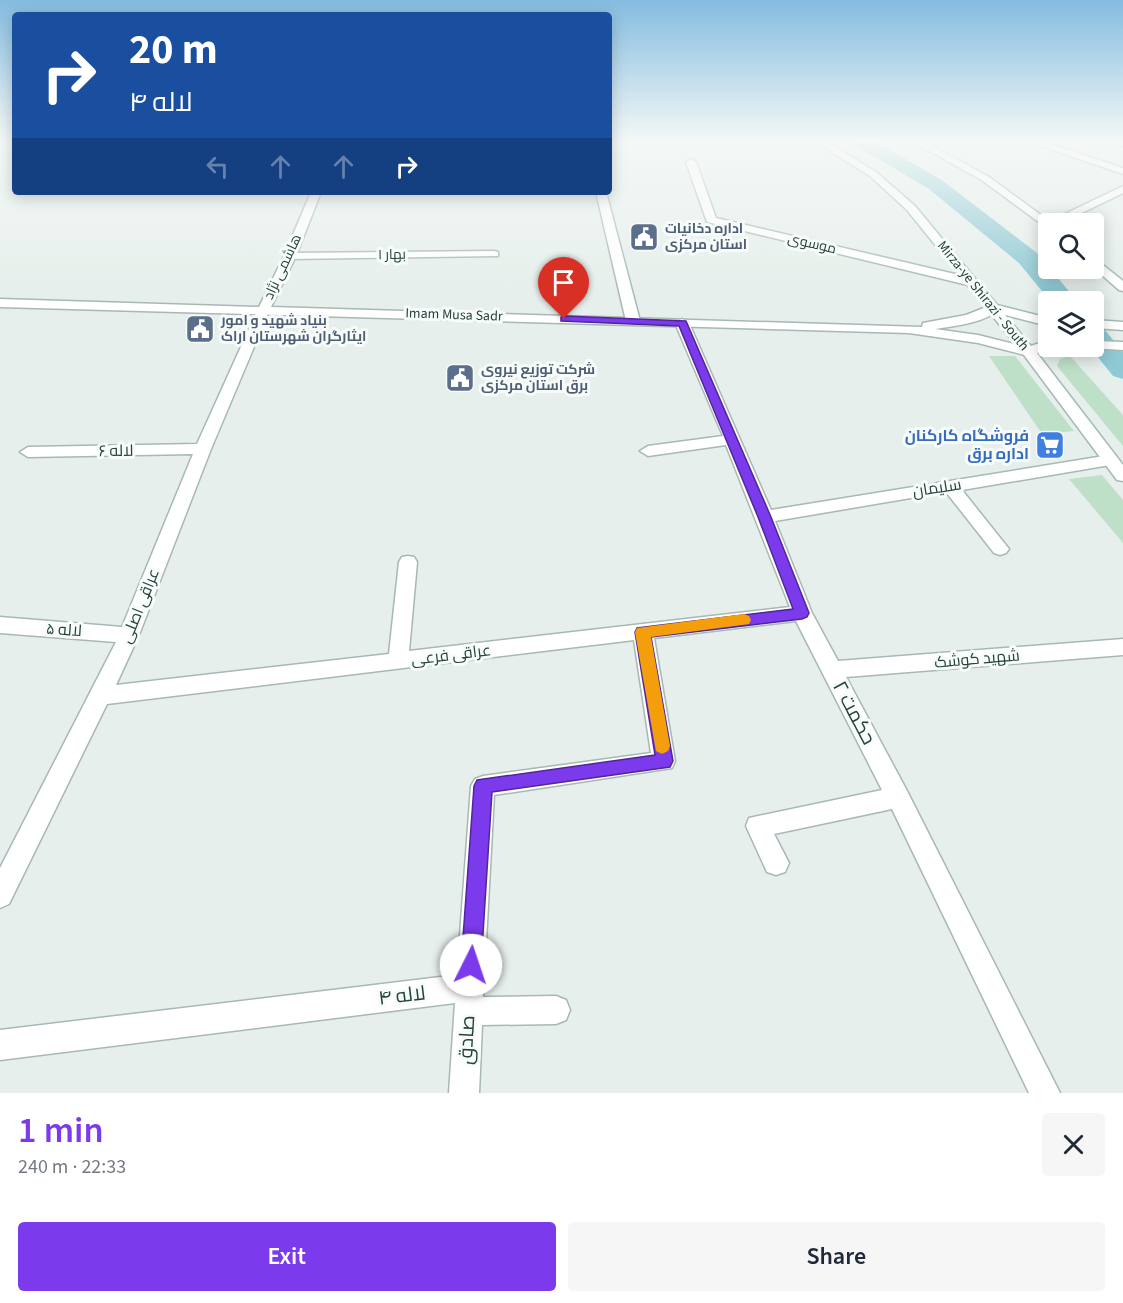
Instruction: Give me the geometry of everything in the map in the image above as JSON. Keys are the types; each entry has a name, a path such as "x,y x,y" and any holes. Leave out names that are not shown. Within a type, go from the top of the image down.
{"street":[{"name":"موسوی","path":"701,192 711,220 972,282"},
{"name":"Mirza-ye Shirazi - South","path":"893,192 994,308 1123,476"},
{"path":"1004,192 1038,217"},
{"path":"1072,213 1117,192"},
{"name":"هاشمی نژاد","path":"264,309 290,256 315,195"},
{"path":"602,195 633,321"},
{"name":"بهار ۱","path":"290,256 494,254"},
{"path":"1104,270 1123,286"},
{"name":"Imam Musa Sadr","path":"0,303 909,329 978,339 1029,352"},
{"path":"994,308 1038,319"},
{"name":"Imam Musa Sadr","path":"909,329 965,320 994,308"},
{"name":"عراقی اصلی","path":"0,895 129,635 203,449 264,309"},
{"name":"حکمت ۲","path":"682,323 730,440 765,517 802,613 898,797 1045,1093"},
{"path":"1104,325 1123,326"},
{"path":"1104,345 1123,346"},
{"path":"1029,352 1038,348"},
{"path":"648,451 730,440"},
{"name":"لاله ۶","path":"28,452 203,449"},
{"name":"سلیمان","path":"765,517 1110,460"},
{"path":"950,486 1000,549"},
{"path":"398,661 408,562"},
{"name":"عراقی فرعی","path":"100,696 802,613"},
{"name":"لاله ۵","path":"0,625 129,635"},
{"path":"469,999 483,786 664,761 643,632"},
{"name":"شهید کوشک","path":"832,670 1123,647"},
{"path":"776,863 758,826 898,797"},
{"name":"لاله ۴","path":"0,1045 469,999 556,1010"},
{"name":"صادق","path":"464,1093 469,999"}],"green space":[{"path":"989,356 1015,356 1074,431 1042,434"},
{"path":"1071,357 1123,415 1123,446 1057,366 1060,359"},
{"path":"1102,475 1123,500 1123,543 1069,479"}],"waterway":[{"path":"945,192 1028,258 1056,291"},
{"path":"1104,347 1123,370"}],"slow traffic":[{"path":"662,746 643,632 744,620"}],"place":[{"name":"اداره دخانیات استان مرکزی","path":"644,237"},
{"name":"بنیاد شهید و امور ایثارگران شهرستان اراک","path":"200,329"},
{"name":"شرکت توزیع نیروی برق استان مرکزی","path":"460,378"},
{"name":"فروشگاه کارکنان اداره برق","path":"1050,445"}],"route":[{"path":"471,965 483,786 664,761 643,632 802,613 765,517 730,440 682,323 564,319"}]}
